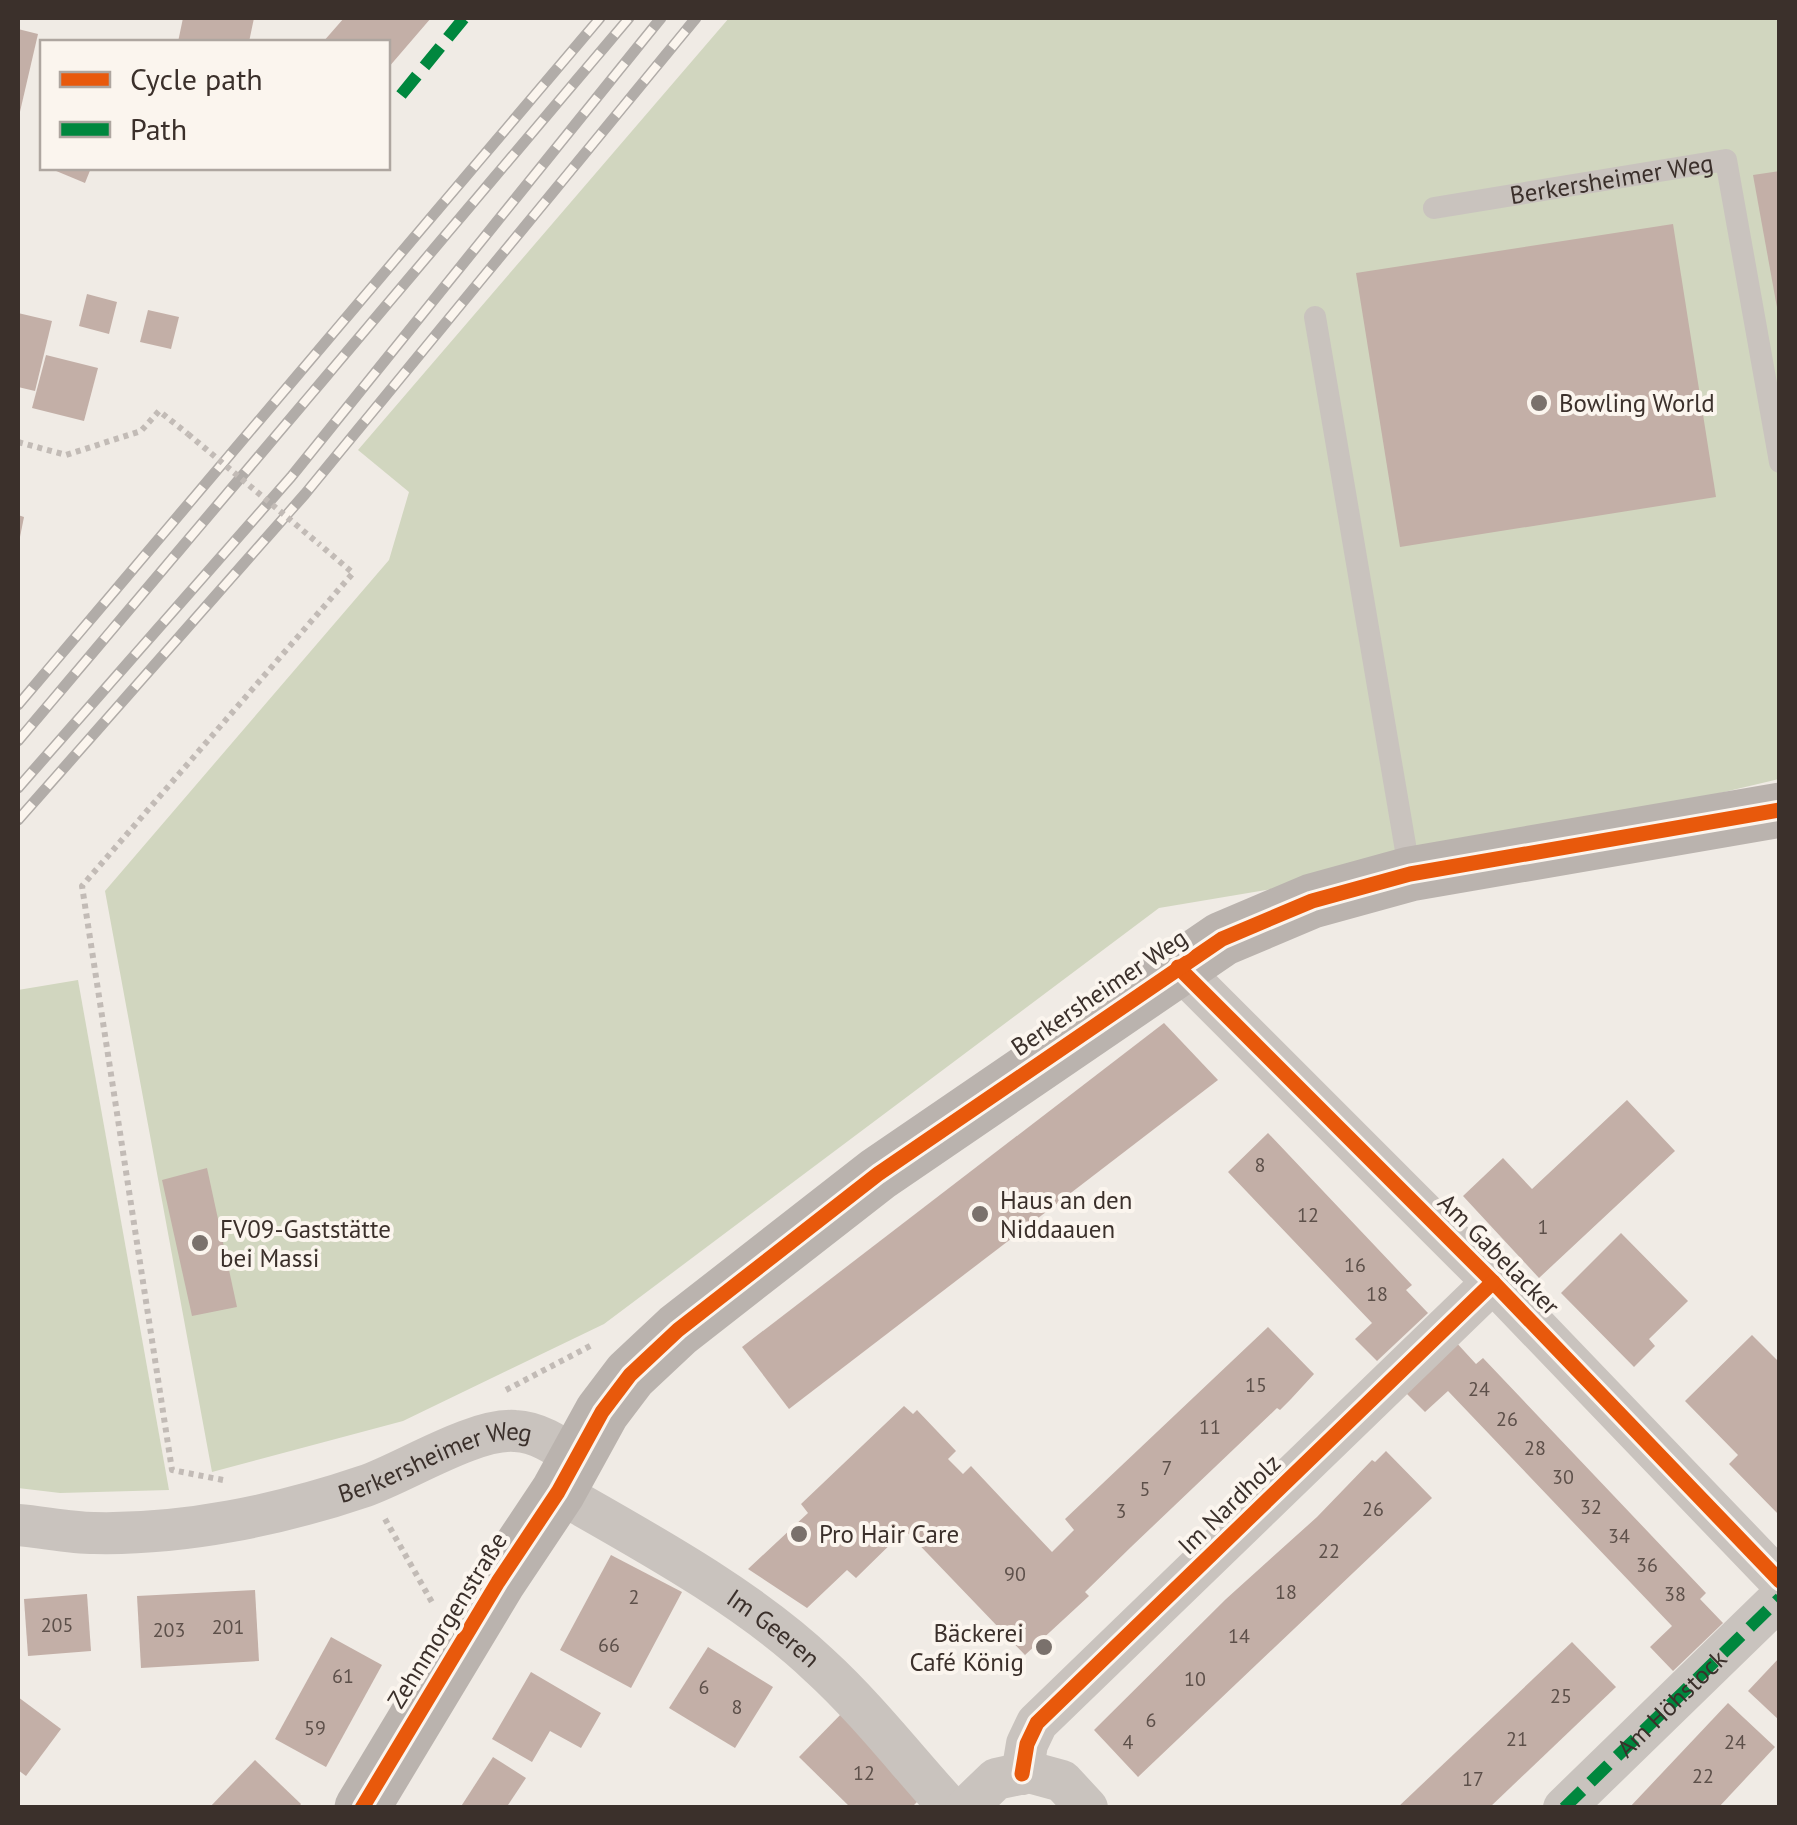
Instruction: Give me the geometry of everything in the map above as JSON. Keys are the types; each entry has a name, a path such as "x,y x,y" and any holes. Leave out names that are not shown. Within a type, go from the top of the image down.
{"street":[{"name":"Berkersheimer Weg","path":"567,1476 602,1412 630,1375 678,1330 878,1174 1222,939 1312,901 1410,874 1780,810"},
{"name":"Am Gabelacker","path":"1178,966 1493,1282 1780,1581"},
{"name":"Im Nardholz","path":"1022,1774 1037,1723 1493,1282"},
{"name":"Berkersheimer Weg","path":"18,1525 93,1533 177,1528 271,1512 365,1485 485,1436 514,1430 548,1440 567,1476"},
{"name":"Zehnmorgenstraße","path":"362,1808 498,1582 567,1476"},
{"name":"Im Geeren","path":"567,1476 656,1548 772,1626 820,1666 950,1808"},
{"name":"Am Höhstock","path":"1564,1808 1780,1598"},
{"path":"966,1808 996,1779 1029,1772 1062,1781 1087,1808"}],"lane":[{"name":"Berkersheimer Weg","path":"1434,208 1726,160 1780,462"},
{"path":"1315,317 1410,874"}],"path":[{"path":"18,442 66,455 142,431 159,410 353,573 82,886 172,1470 222,1480 241,1476"},
{"path":"492,1396 601,1340"},
{"path":"365,1485 434,1604 424,1620"},
{"path":"411,1566 419,1554"}],"green space":[{"path":"729,18 1779,18 1779,779 1416,865 1159,908 604,1324 403,1421 212,1472 105,891 389,560 409,492 358,450"},
{"path":"78,980 169,1490 60,1493 18,1488 18,990"}],"building":[{"path":"183,18 254,18 249,40 178,40"},
{"path":"344,18 431,18 390,66 390,40 325,40"},
{"path":"18,29 38,34 19,116 18,116"},
{"path":"54,170 90,170 85,183"},
{"path":"1780,171 1780,313 1778,313 1753,175"},
{"name":"Bowling World","path":"1673,224 1716,497 1400,547 1356,273"},
{"path":"87,294 117,302 109,334 79,326"},
{"path":"148,310 179,317 171,349 140,342"},
{"path":"18,313 52,321 35,391 18,387"},
{"path":"46,355 98,368 84,421 32,408"},
{"path":"18,515 24,517 19,542 18,542"},
{"name":"Haus an den Niddaauen","path":"1164,1023 1218,1080 789,1409 742,1347"},
{"path":"1627,1100 1675,1151 1539,1278 1463,1196 1503,1158 1532,1189"},
{"path":"1268,1133 1412,1285 1406,1290 1428,1313 1377,1361 1355,1339 1372,1323 1228,1172"},
{"name":"FV09-Gaststätte bei Massi","path":"207,1168 237,1307 192,1316 162,1180"},
{"path":"1621,1233 1688,1301 1649,1339 1655,1346 1634,1367 1561,1293"},
{"path":"1268,1327 1314,1374 1131,1547 1085,1592 1089,1596 1025,1655 905,1530 856,1578 847,1570 807,1608 748,1569 808,1513 801,1504 904,1406 913,1414 917,1410 956,1451 948,1459 963,1474 971,1466 1052,1552 1074,1530 1065,1519"},
{"path":"1752,1335 1780,1363 1780,1516 1729,1464 1738,1455 1685,1401"},
{"path":"1454,1340 1476,1364 1483,1358 1706,1593 1700,1599 1723,1623 1673,1671 1650,1647 1672,1626 1448,1391 1425,1412 1402,1389"},
{"path":"1386,1451 1432,1498 1138,1777 1094,1730 1226,1599"},
{"path":"611,1555 682,1592 631,1688 560,1650"},
{"path":"255,1590 259,1661 141,1668 137,1596"},
{"path":"87,1594 91,1651 28,1656 24,1599"},
{"path":"331,1637 382,1665 326,1767 275,1739"},
{"path":"1572,1642 1616,1687 1489,1808 1397,1808"},
{"path":"708,1647 773,1687 735,1748 669,1708"},
{"path":"1780,1657 1780,1721 1748,1691"},
{"path":"531,1672 601,1713 581,1748 550,1731 532,1762 492,1739"},
{"path":"18,1697 61,1729 26,1776 18,1770"},
{"path":"1728,1703 1775,1747 1718,1808 1629,1808"},
{"path":"846,1709 929,1790 911,1808 851,1808 799,1757"},
{"path":"493,1757 526,1778 506,1808 460,1808"},
{"path":"255,1760 301,1804 298,1808 209,1808"}],"railway":[{"path":"18,705 600,18"},
{"path":"18,741 629,18"},
{"path":"18,788 291,477 661,18"},
{"path":"18,820 305,494 696,18"}],"marked path":[{"path":"401,95 464,18"},
{"path":"1564,1808 1780,1598"}],"cycle path":[{"path":"362,1808 498,1582 558,1492 602,1412 630,1375 678,1330 878,1174 1222,939 1312,901 1410,874 1780,810"},
{"path":"1178,967 1493,1282 1780,1581"},
{"path":"1022,1774 1027,1744 1037,1723 1493,1282"}],"place":[{"name":"Bowling World","path":"1539,403"},
{"name":"Haus an den Niddaauen","path":"980,1214"},
{"name":"FV09-Gaststätte bei Massi","path":"200,1243"},
{"name":"Pro Hair Care","path":"799,1534"},
{"name":"Bäckerei Café König","path":"1044,1647"}]}
